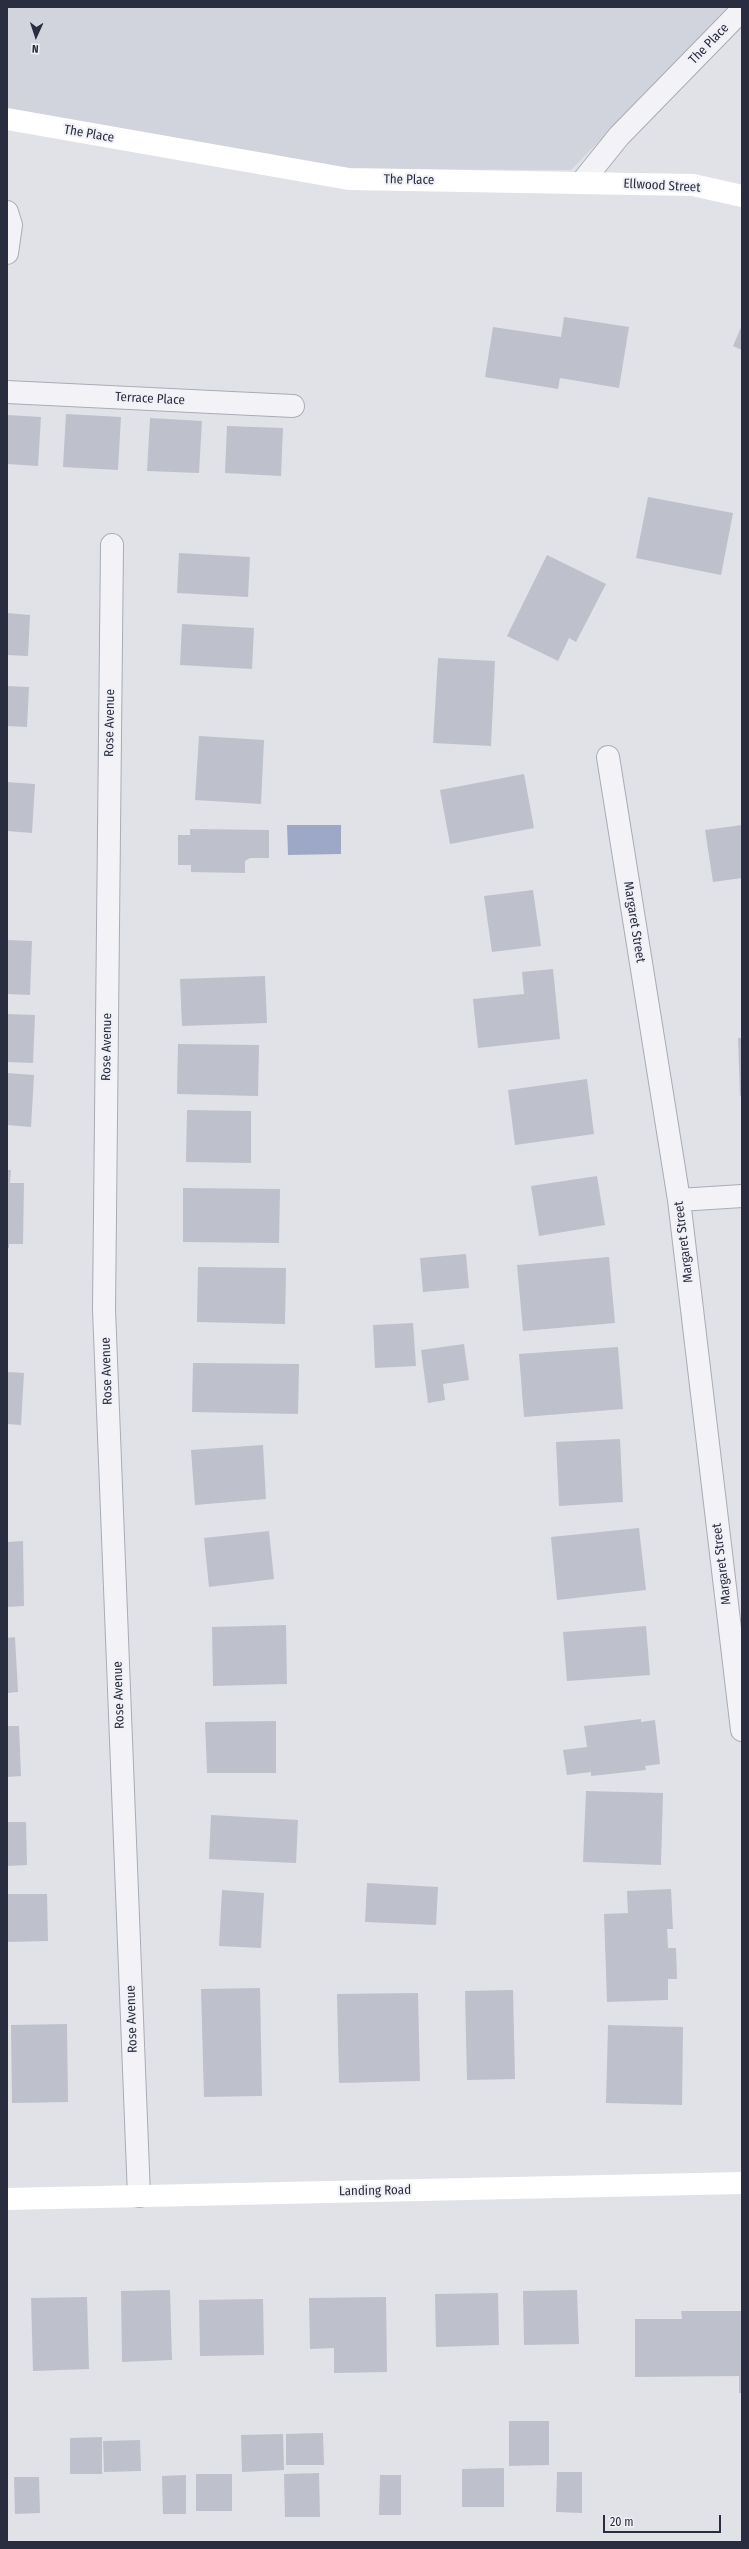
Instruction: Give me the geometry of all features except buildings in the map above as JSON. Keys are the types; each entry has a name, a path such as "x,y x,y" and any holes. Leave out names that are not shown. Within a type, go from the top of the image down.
{"street":[{"name":"The Place","path":"7,119 349,179 582,182 619,136 742,10"},
{"name":"Ellwood Street","path":"582,182 693,186 742,196"},
{"path":"7,212 11,225 7,253"},
{"name":"Terrace Place","path":"7,392 293,406"},
{"name":"Rose Avenue","path":"112,545 104,1309 139,2196"},
{"name":"Margaret Street","path":"608,757 679,1200 742,1730"},
{"path":"679,1200 742,1196"},
{"name":"Landing Road","path":"7,2199 742,2183"}],"shaded area":[{"path":"7,7 731,7 571,170 351,169 7,111"}],"water":[{"path":"287,825 341,825 341,854 288,855"}]}
